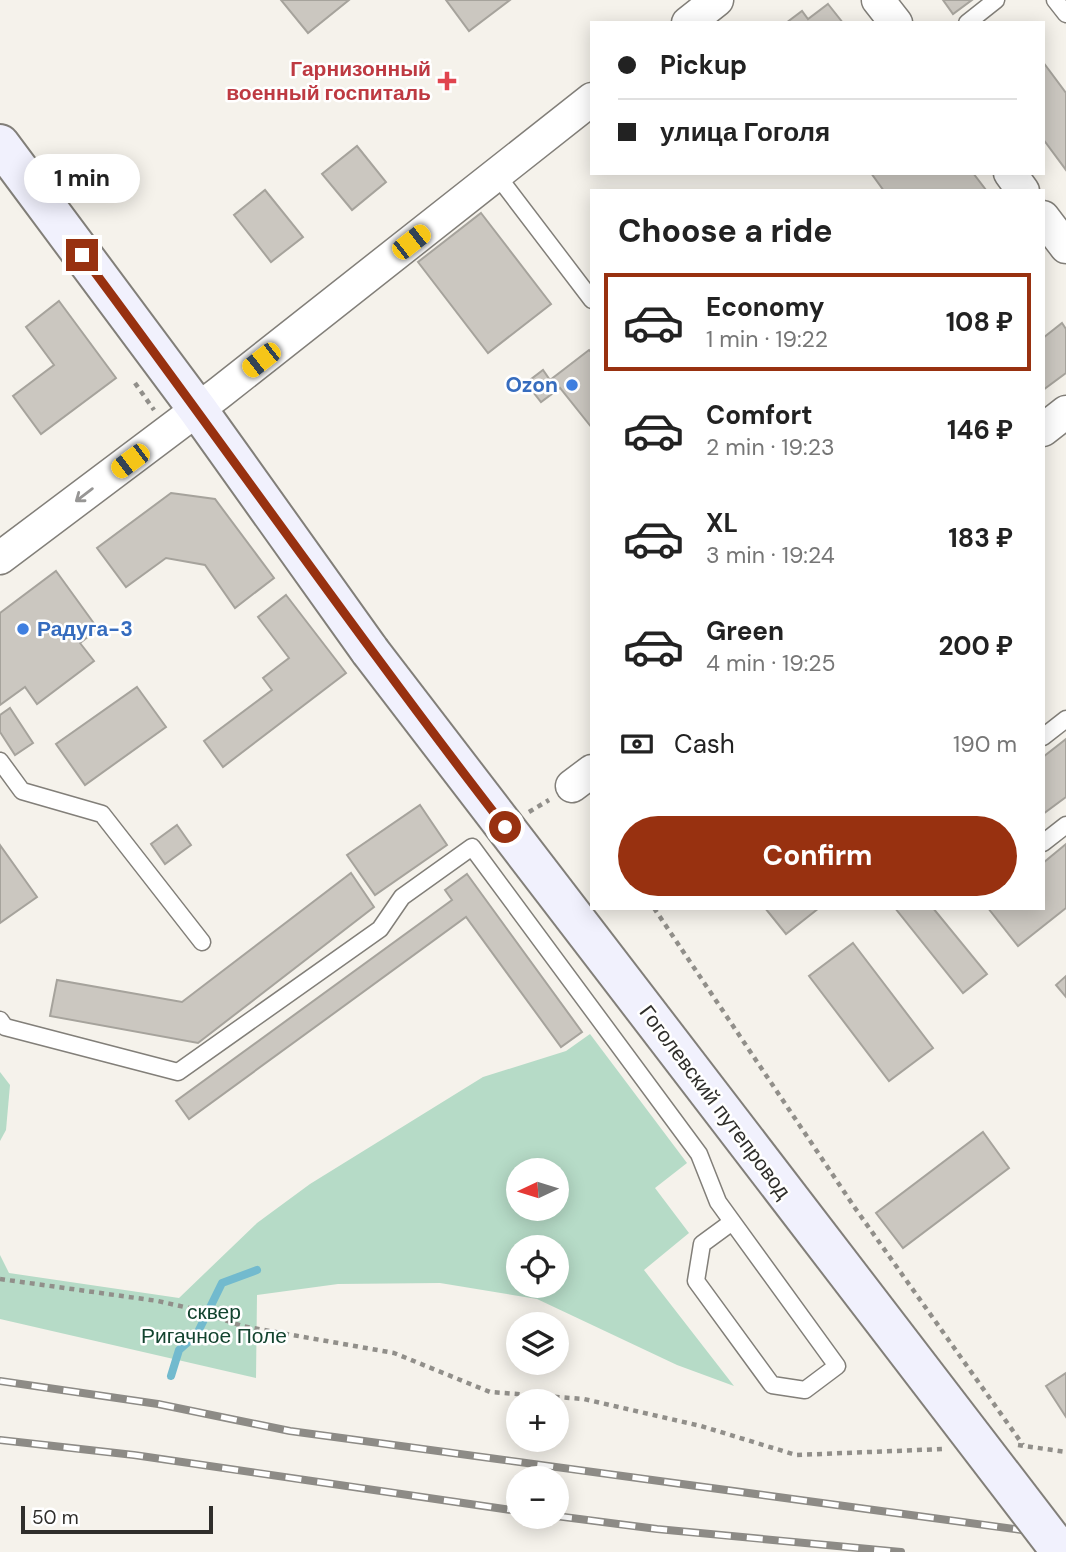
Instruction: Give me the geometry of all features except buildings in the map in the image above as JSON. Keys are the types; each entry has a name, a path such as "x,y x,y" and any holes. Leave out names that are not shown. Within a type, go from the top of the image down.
{"main road":[{"name":"Гоголевский путепровод","path":"0,144 198,410 370,651 1060,1552"}],"street":[{"path":"691,21 717,0"},
{"path":"878,0 894,21"},
{"path":"0,558 198,410 590,101"},
{"path":"1045,220 1066,247"},
{"path":"1045,428 1066,412"}],"lane":[{"path":"970,21 996,0"},
{"path":"1055,0 1066,14"},
{"path":"496,174 590,297"},
{"path":"1045,735 1066,719"},
{"path":"0,761 22,791 102,814 202,942"},
{"path":"1045,841 1066,825"},
{"path":"0,1020 5,1027 178,1072 380,929 402,897 472,847 699,1154 718,1202 838,1366 805,1390 772,1385 696,1281 702,1244 732,1222"}],"path":[{"path":"655,910 855,1208 1023,1445"},
{"path":"0,1279 193,1308 242,1326 394,1353 490,1392 583,1399 701,1426 796,1455 956,1448"},
{"path":"1010,1446 1023,1445 1066,1452"}],"green space":[{"name":"сквер Ригачное Поле","path":"590,1034 687,1163 655,1188 689,1233 644,1270 734,1386 677,1365 569,1312 531,1298 569,1298 569,1235 506,1235 506,1294 440,1283 338,1284 257,1295 256,1378 0,1319 0,1255 9,1273 179,1298 257,1223 310,1184 483,1077 566,1051"},
{"path":"0,1072 10,1085 6,1130 0,1141"}],"waterway":[{"path":"171,1376 179,1350 197,1334 222,1283 257,1270"}],"railway":[{"path":"0,1381 158,1404 290,1431 1066,1536"},
{"path":"0,1440 134,1455 506,1509"},
{"path":"569,1518 657,1529 901,1552"}],"place":[{"name":"Гарнизонный военный госпиталь","path":"447,81"},
{"name":"Ozon","path":"572,385"},
{"name":"Радуга-3","path":"23,629"}],"route":[{"path":"82,255 198,410 370,651 505,827"}]}
